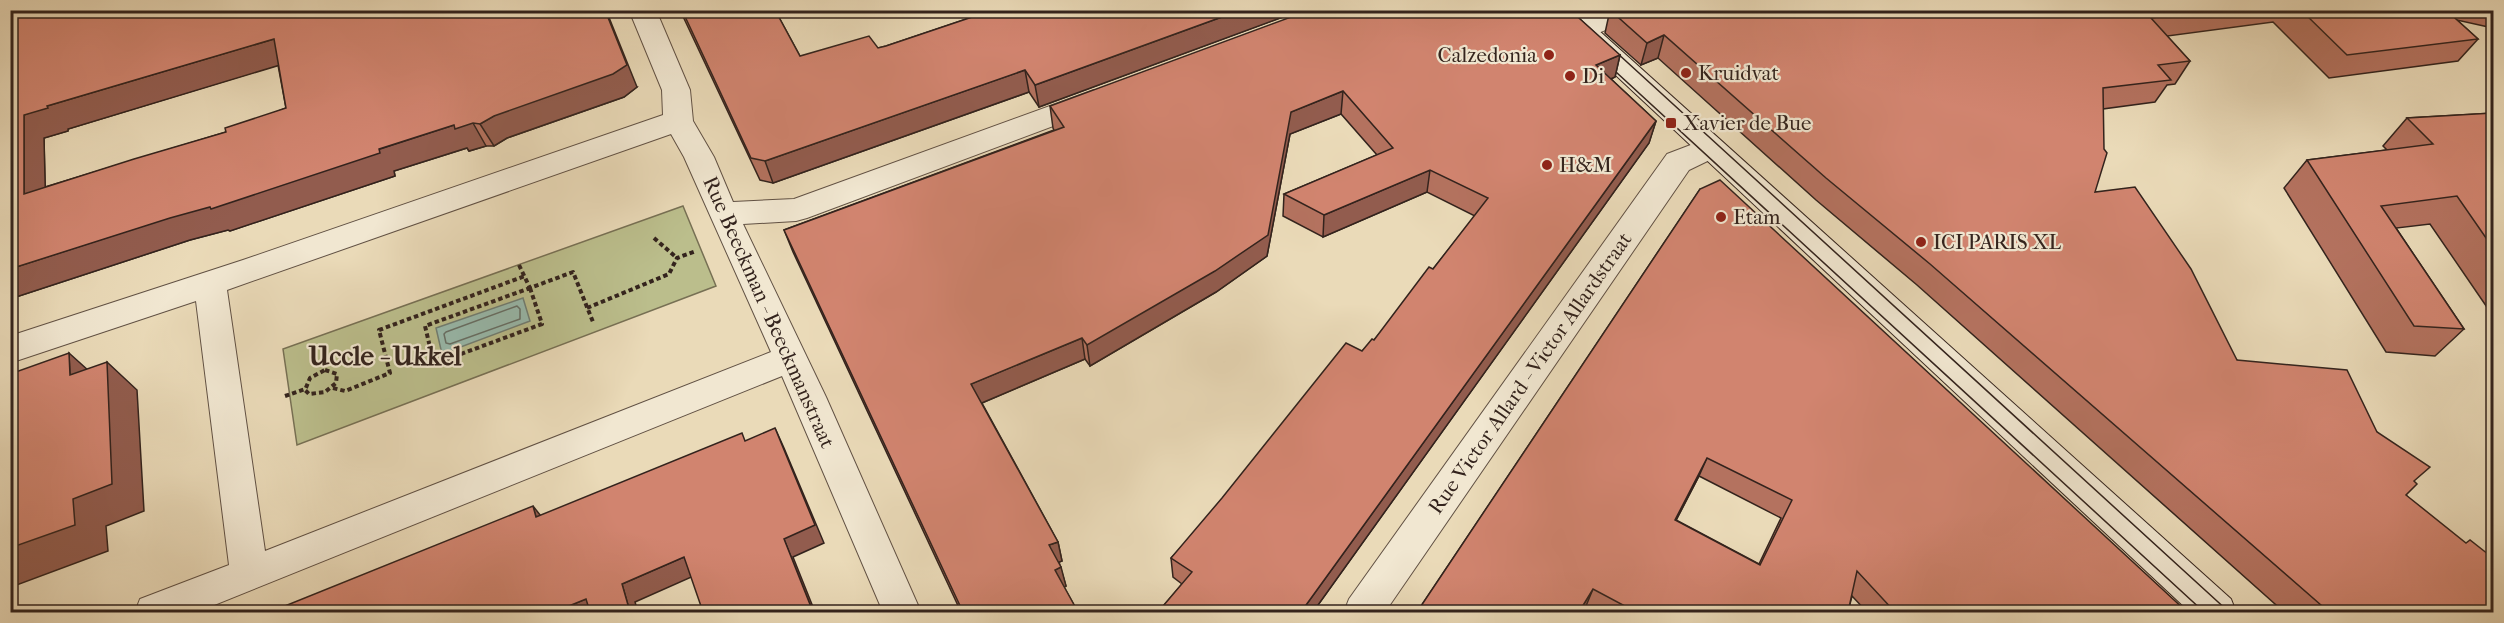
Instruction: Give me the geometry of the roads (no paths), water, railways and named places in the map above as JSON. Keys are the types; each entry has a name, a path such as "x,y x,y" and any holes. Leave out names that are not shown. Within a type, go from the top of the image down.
{"street":[{"name":"Rue Beeckman - Beeckmanstraat","path":"642,10 676,90 678,121 699,157 723,214 791,358 902,612"},
{"path":"1569,20 1627,10"},
{"path":"1569,20 2217,612"},
{"path":"723,214 796,210 1122,89"},
{"path":"10,350 210,284 678,121"},
{"name":"Rue Victor Allard - Victor Allardstraat","path":"1363,612 1678,162 1709,148"},
{"path":"743,256 796,210"},
{"path":"210,284 249,574"},
{"path":"154,612 791,358"}],"water":[{"path":"523,298 530,321 442,354 436,328"}],"tram line":[{"path":"1570,10 2229,612"},
{"path":"1604,61 2204,612"}],"place":[{"name":"Calzedonia","path":"1549,55"},
{"name":"Kruidvat","path":"1686,73"},
{"name":"Di","path":"1570,76"},
{"name":"Xavier de Bue","path":"1671,123"},
{"name":"H&M","path":"1547,165"},
{"name":"Etam","path":"1721,217"},
{"name":"ICI PARIS XL","path":"1921,242"}],"district":[{"name":"Uccle - Ukkel","path":"385,356"}]}
